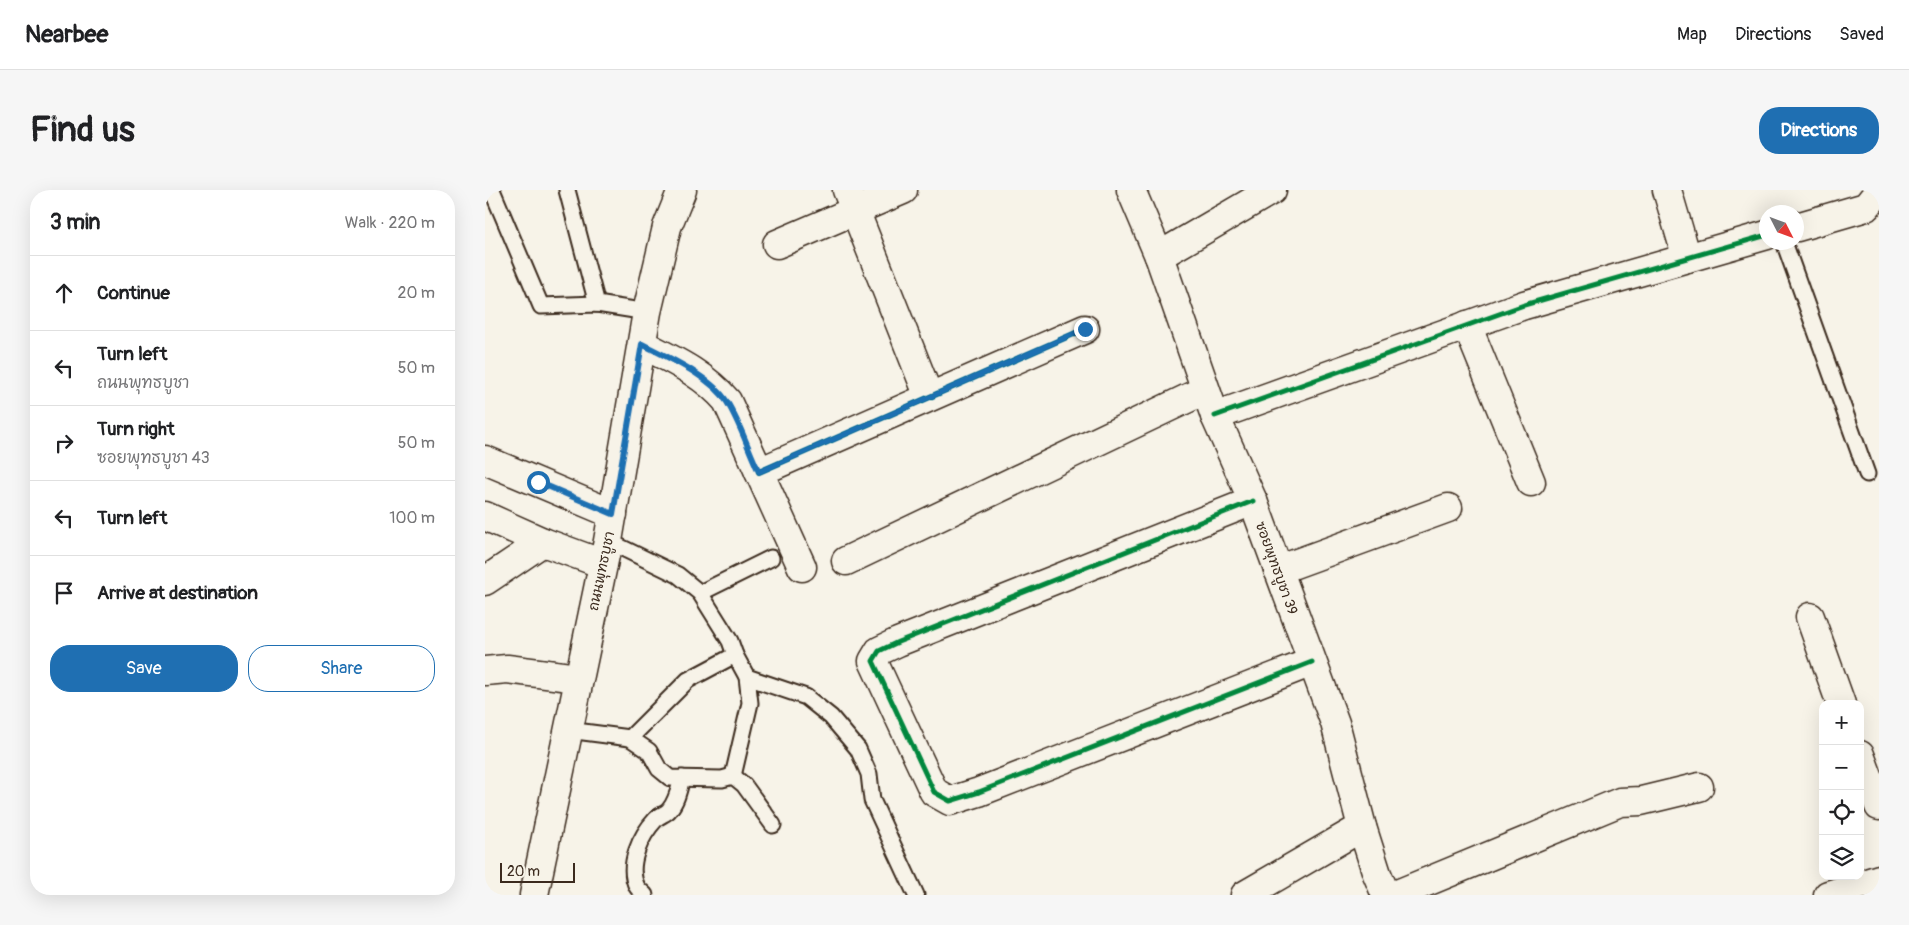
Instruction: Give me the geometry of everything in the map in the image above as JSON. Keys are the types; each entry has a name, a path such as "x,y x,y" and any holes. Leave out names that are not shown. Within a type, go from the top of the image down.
{"street":[{"name":"ถนนพุทธบูชา","path":"534,895 613,514 647,312 667,227 682,190"},
{"path":"777,244 851,200 903,190"},
{"name":"ซอยพุทธบูชา 39","path":"1131,190 1159,256 1215,416 1253,501 1335,723 1362,826 1377,874 1386,895"},
{"path":"1159,256 1272,190"},
{"path":"1667,190 1687,258"},
{"path":"1804,225 1867,207 1879,191"},
{"path":"851,200 929,397"},
{"path":"1215,416 1524,305 1759,237"},
{"path":"1467,325 1531,482"},
{"path":"759,472 1085,329"},
{"path":"642,344 688,368 717,390 727,401 802,566"},
{"path":"846,561 1205,390"},
{"path":"485,460 613,514"},
{"path":"1253,501 899,642 879,651 873,661 934,792 950,801 979,792 1312,662"},
{"path":"1278,570 1448,508"},
{"path":"485,516 543,542 605,552"},
{"path":"485,581 543,542"},
{"path":"1810,618 1840,700"},
{"path":"485,671 507,669 579,678"},
{"path":"1864,766 1879,806"},
{"path":"1395,895 1620,802 1641,801 1699,787"},
{"path":"1245,895 1362,826"},
{"path":"1828,895 1879,879"}],"lane":[{"path":"492,190 541,306 597,304 647,312"},
{"path":"567,190 597,304"},
{"path":"1786,250 1867,474"},
{"path":"605,552 678,575 700,593 730,641 747,677 751,704 733,776"},
{"path":"700,593 771,558"},
{"path":"630,738 688,680 735,655"},
{"path":"747,677 806,697 831,717 858,748 869,774 872,800 916,895"},
{"path":"568,730 630,738 649,751 659,769 670,778 722,779 733,776"},
{"path":"733,776 744,785 773,825"},
{"path":"645,895 637,888 633,872 636,852 645,834 657,817 668,812 676,800 682,778"}],"cycle path":[{"path":"1215,416 1524,305 1759,237"},
{"path":"759,472 1085,329"},
{"path":"1253,501 898,642 879,651 873,661 934,792 950,801 979,792 1312,662"}],"route":[{"path":"538,482 613,514 642,344 688,368 717,390 727,401 759,472 1085,329"}]}
